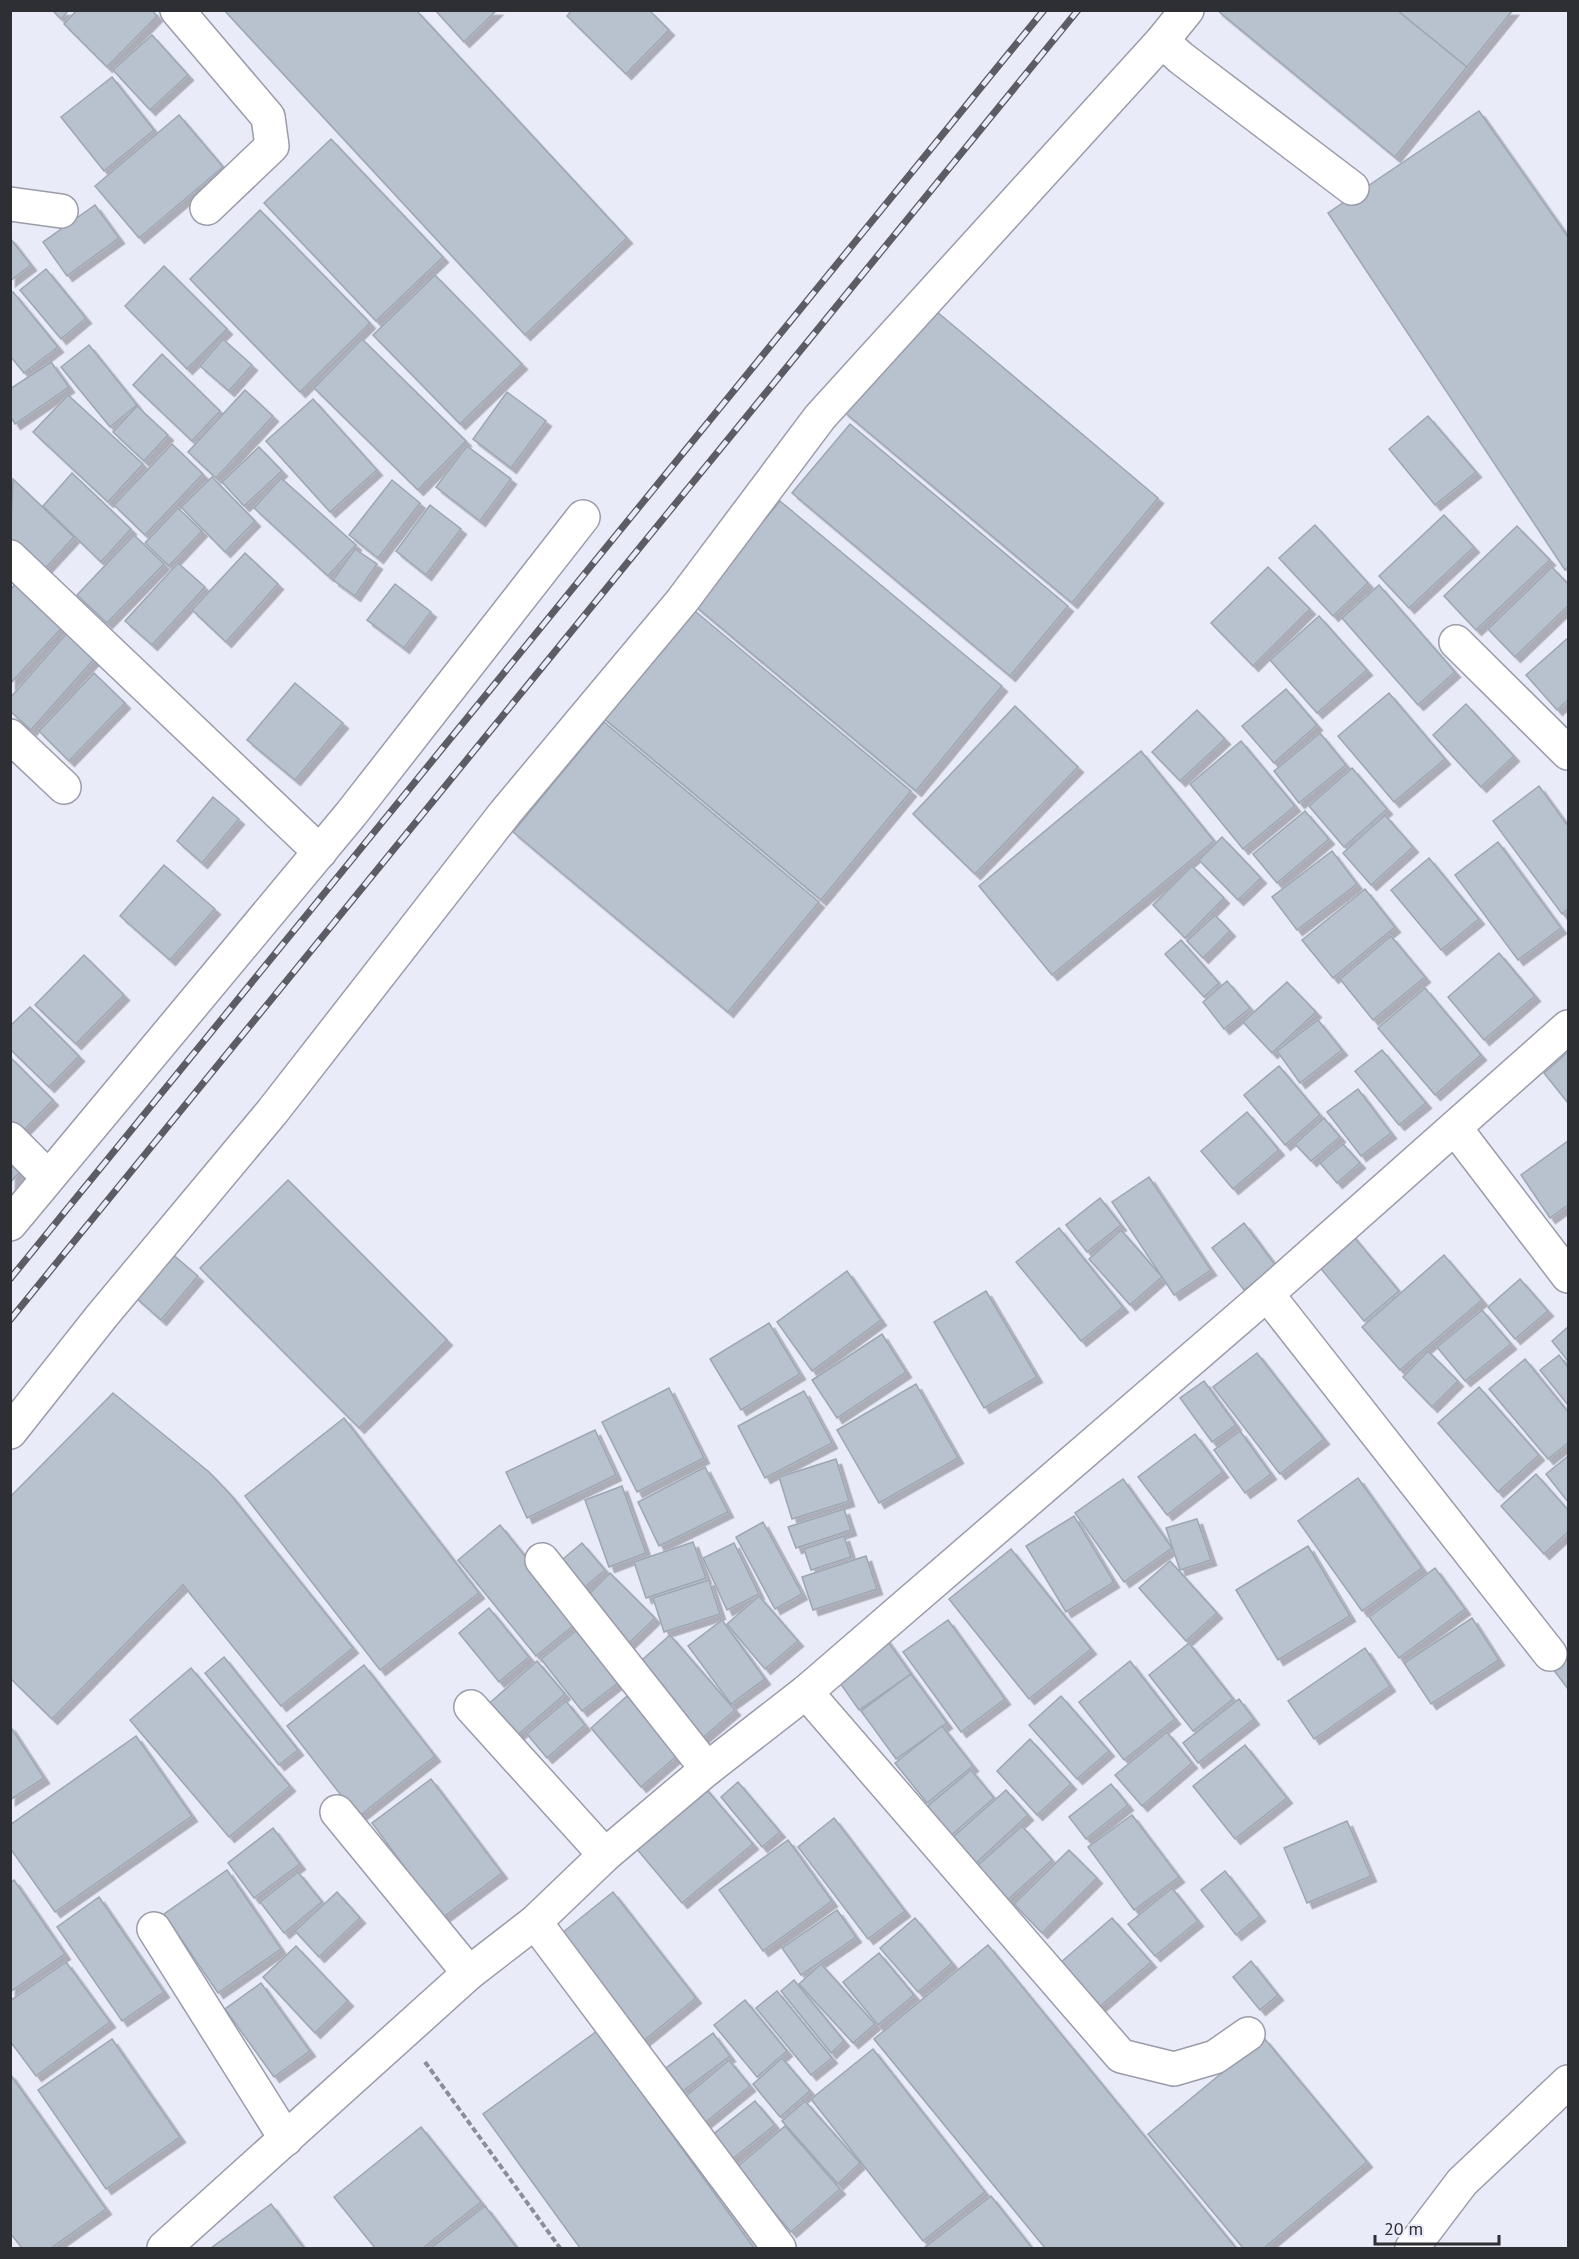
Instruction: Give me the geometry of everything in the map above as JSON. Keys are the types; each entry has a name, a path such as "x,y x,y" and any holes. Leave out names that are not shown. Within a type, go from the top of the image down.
{"street":[{"path":"177,10 268,117 272,146 207,208"},
{"path":"10,1432 101,1317 272,1112 504,813 682,601 820,417 1162,41 1187,10"},
{"path":"1162,41 1181,58 1352,188"},
{"path":"10,204 61,211"},
{"path":"10,1224 320,852 584,517"},
{"path":"10,557 320,852"},
{"path":"1456,642 1569,753"},
{"path":"10,736 64,787"},
{"path":"164,2248 469,1973 536,1922 605,1855 707,1769 806,1692 1267,1294 1569,1027"},
{"path":"1455,1128 1569,1276"},
{"path":"10,1139 48,1177"},
{"path":"1267,1294 1550,1654"},
{"path":"542,1560 707,1769"},
{"path":"806,1692 1121,2055 1174,2069 1215,2057 1248,2034"},
{"path":"471,1707 605,1855"},
{"path":"337,1812 469,1973"},
{"path":"536,1922 780,2248"},
{"path":"154,1929 286,2139"},
{"path":"1412,2248 1462,2182 1569,2082"}],"path":[{"path":"404,2032 560,2248"}],"building":[{"path":"52,10 69,10 61,19"},
{"path":"77,10 152,10 157,16 107,67 64,24"},
{"path":"224,10 416,10 627,238 525,335"},
{"path":"435,10 497,10 464,42"},
{"path":"572,10 649,10 669,30 626,74 567,16"},
{"path":"1217,10 1397,10 1467,67 1395,157"},
{"path":"1397,10 1513,10 1467,67"},
{"path":"152,35 188,75 150,110 113,70"},
{"path":"112,77 154,130 104,171 61,117"},
{"path":"1479,111 1568,237 1568,567 1565,570 1328,213"},
{"path":"179,115 223,167 139,238 95,186"},
{"path":"331,139 443,257 376,321 264,203"},
{"path":"95,205 119,238 67,276 43,242"},
{"path":"260,210 370,323 300,392 190,279"},
{"path":"10,238 31,265 10,281"},
{"path":"164,266 227,329 187,369 125,306"},
{"path":"46,269 86,318 61,339 20,290"},
{"path":"435,275 522,364 460,424 373,335"},
{"path":"13,292 58,347 24,373 10,356 10,294"},
{"path":"930,306 1158,498 1072,603 843,411"},
{"path":"223,339 252,365 229,391 200,366"},
{"path":"362,339 466,441 418,490 314,388"},
{"path":"89,345 137,405 110,427 61,367"},
{"path":"162,354 220,411 192,441 133,385"},
{"path":"51,362 69,387 15,424 10,416 10,389"},
{"path":"245,390 273,416 216,478 188,452"},
{"path":"507,392 546,421 511,468 473,439"},
{"path":"68,395 143,464 108,502 33,432"},
{"path":"313,399 377,470 330,512 266,441"},
{"path":"137,406 168,435 144,461 113,432"},
{"path":"1428,416 1476,472 1435,505 1389,449"},
{"path":"850,424 1068,606 1010,676 792,493"},
{"path":"172,444 203,474 145,535 114,505"},
{"path":"467,446 511,479 480,521 436,487"},
{"path":"259,447 282,471 244,506 222,482"},
{"path":"72,473 131,529 101,562 43,506"},
{"path":"212,477 255,521 225,552 181,507"},
{"path":"281,478 356,545 328,576 254,508"},
{"path":"13,479 74,537 41,573 10,545"},
{"path":"392,480 420,503 378,558 349,535"},
{"path":"780,501 1002,686 916,791 694,605"},
{"path":"430,505 461,529 426,575 396,551"},
{"path":"178,508 202,531 169,566 145,543"},
{"path":"1444,515 1474,547 1409,608 1379,576"},
{"path":"1315,525 1368,583 1333,616 1279,558"},
{"path":"1517,526 1550,560 1476,630 1444,596"},
{"path":"134,535 164,564 107,623 77,595"},
{"path":"355,549 377,564 355,596 333,580"},
{"path":"245,553 278,584 226,642 192,610"},
{"path":"178,563 205,587 152,645 125,621"},
{"path":"1268,567 1310,609 1253,666 1211,623"},
{"path":"1552,567 1568,584 1568,606 1515,657 1488,629"},
{"path":"23,576 70,619 10,684 10,590"},
{"path":"395,584 431,612 404,648 367,620"},
{"path":"1379,585 1455,672 1418,705 1342,618"},
{"path":"690,607 911,791 821,900 601,716"},
{"path":"1319,616 1367,670 1317,713 1270,660"},
{"path":"67,633 95,658 31,730 10,711 10,698"},
{"path":"1568,638 1568,700 1557,710 1526,675"},
{"path":"94,673 125,703 69,761 39,731"},
{"path":"295,683 343,723 295,780 247,740"},
{"path":"1286,689 1317,725 1274,763 1242,726"},
{"path":"1389,693 1445,759 1394,802 1338,736"},
{"path":"1466,704 1514,756 1481,787 1433,735"},
{"path":"1015,706 1078,767 975,874 913,814"},
{"path":"1197,710 1225,739 1180,781 1152,752"},
{"path":"604,722 819,902 728,1012 513,832"},
{"path":"1320,733 1346,765 1299,803 1274,771"},
{"path":"1241,741 1295,806 1243,849 1190,784"},
{"path":"1141,751 1214,841 1052,975 979,886"},
{"path":"1352,768 1387,809 1344,847 1309,806"},
{"path":"1539,786 1568,826 1568,909 1562,914 1493,821"},
{"path":"213,797 239,819 202,863 177,841"},
{"path":"1305,811 1329,839 1277,883 1253,854"},
{"path":"1385,815 1413,847 1371,885 1343,853"},
{"path":"1222,837 1261,878 1238,900 1199,860"},
{"path":"1498,842 1561,928 1518,960 1455,875"},
{"path":"1332,851 1357,884 1297,930 1272,897"},
{"path":"1429,858 1479,919 1441,950 1391,890"},
{"path":"164,865 215,909 170,960 120,916"},
{"path":"1192,866 1224,898 1185,938 1153,905"},
{"path":"1365,889 1395,927 1333,978 1302,940"},
{"path":"1215,915 1230,931 1203,958 1187,941"},
{"path":"1391,936 1425,977 1373,1020 1340,979"},
{"path":"1181,940 1219,983 1204,997 1165,954"},
{"path":"1499,953 1535,996 1484,1040 1448,997"},
{"path":"84,955 124,995 76,1044 35,1005"},
{"path":"1227,981 1250,1008 1224,1029 1203,1002"},
{"path":"1287,982 1316,1012 1272,1053 1243,1022"},
{"path":"1425,988 1481,1055 1435,1095 1378,1028"},
{"path":"30,1007 79,1056 49,1087 10,1049 10,1026"},
{"path":"1318,1020 1342,1050 1300,1083 1277,1051"},
{"path":"1382,1050 1426,1103 1399,1125 1355,1071"},
{"path":"1568,1052 1568,1103 1544,1073"},
{"path":"10,1057 53,1100 22,1132 10,1120"},
{"path":"1279,1066 1320,1115 1285,1145 1244,1095"},
{"path":"1358,1089 1391,1133 1361,1156 1327,1112"},
{"path":"1247,1112 1279,1150 1233,1189 1201,1151"},
{"path":"1324,1118 1340,1137 1311,1161 1295,1144"},
{"path":"1568,1141 1568,1205 1550,1218 1521,1175"},
{"path":"1343,1144 1360,1163 1337,1183 1320,1163"},
{"path":"10,1158 23,1168 10,1183"},
{"path":"1149,1177 1211,1270 1174,1295 1112,1202"},
{"path":"288,1180 447,1340 359,1428 200,1268"},
{"path":"1100,1198 1121,1225 1087,1252 1066,1225"},
{"path":"1244,1223 1276,1266 1244,1290 1212,1248"},
{"path":"1059,1228 1123,1307 1081,1341 1016,1262"},
{"path":"1121,1230 1162,1277 1130,1305 1089,1259"},
{"path":"1348,1230 1399,1291 1364,1321 1313,1259"},
{"path":"171,1253 198,1276 161,1320 134,1296"},
{"path":"1444,1255 1482,1300 1400,1370 1362,1327"},
{"path":"847,1271 881,1320 812,1371 777,1322"},
{"path":"1520,1279 1548,1311 1515,1339 1488,1307"},
{"path":"986,1291 1037,1377 984,1408 934,1322"},
{"path":"1482,1310 1511,1344 1465,1381 1437,1347"},
{"path":"769,1323 800,1374 741,1410 710,1359"},
{"path":"1568,1327 1568,1361 1552,1341"},
{"path":"882,1334 906,1372 837,1418 812,1380"},
{"path":"1428,1351 1458,1381 1432,1407 1403,1377"},
{"path":"1257,1353 1324,1439 1280,1474 1213,1387"},
{"path":"1559,1355 1568,1367 1568,1405 1540,1370"},
{"path":"1525,1359 1568,1412 1568,1443 1548,1459 1489,1389"},
{"path":"1204,1381 1236,1425 1212,1442 1180,1398"},
{"path":"916,1384 958,1458 879,1503 837,1430"},
{"path":"1479,1387 1539,1455 1498,1492 1438,1423"},
{"path":"669,1388 704,1458 637,1492 602,1422"},
{"path":"804,1391 832,1443 765,1478 738,1426"},
{"path":"113,1393 209,1472 230,1494 353,1648 281,1706 183,1585 52,1719 10,1678 10,1497"},
{"path":"344,1418 479,1593 380,1670 245,1496"},
{"path":"595,1430 616,1475 527,1518 506,1472"},
{"path":"1240,1431 1271,1474 1245,1493 1214,1450"},
{"path":"1195,1434 1223,1472 1167,1515 1138,1477"},
{"path":"1568,1456 1568,1502 1546,1474"},
{"path":"836,1459 849,1501 792,1519 779,1477"},
{"path":"705,1467 728,1512 659,1546 638,1502"},
{"path":"1536,1474 1568,1510 1568,1532 1544,1554 1501,1506"},
{"path":"1358,1478 1422,1568 1362,1611 1298,1521"},
{"path":"1123,1479 1172,1548 1124,1582 1075,1513"},
{"path":"622,1486 646,1553 609,1567 585,1500"},
{"path":"844,1509 851,1530 796,1548 788,1527"},
{"path":"1074,1516 1114,1582 1066,1612 1026,1546"},
{"path":"1197,1519 1211,1560 1180,1570 1166,1528"},
{"path":"763,1522 802,1594 775,1609 736,1537"},
{"path":"500,1525 578,1622 536,1656 458,1560"},
{"path":"844,1536 851,1557 811,1570 804,1549"},
{"path":"693,1542 706,1578 646,1598 634,1562"},
{"path":"582,1543 605,1570 574,1596 551,1569"},
{"path":"734,1543 759,1594 727,1610 703,1558"},
{"path":"1308,1546 1350,1616 1278,1660 1236,1590"},
{"path":"1011,1549 1091,1649 1029,1699 949,1599"},
{"path":"866,1556 877,1589 813,1610 802,1577"},
{"path":"1170,1561 1217,1613 1186,1641 1139,1588"},
{"path":"1435,1568 1465,1609 1399,1658 1369,1617"},
{"path":"610,1573 655,1618 624,1648 580,1603"},
{"path":"709,1580 720,1614 664,1632 653,1598"},
{"path":"759,1596 798,1641 765,1669 727,1624"},
{"path":"489,1608 529,1657 499,1682 459,1633"},
{"path":"1472,1618 1499,1660 1431,1704 1404,1663"},
{"path":"722,1620 765,1679 731,1704 688,1646"},
{"path":"948,1620 1005,1699 961,1732 903,1652"},
{"path":"583,1625 624,1678 582,1711 541,1659"},
{"path":"670,1635 735,1710 699,1741 634,1667"},
{"path":"884,1636 911,1674 859,1710 833,1673"},
{"path":"1189,1643 1233,1699 1193,1731 1149,1675"},
{"path":"1365,1648 1390,1686 1314,1739 1288,1701"},
{"path":"1568,1650 1568,1689 1550,1665"},
{"path":"224,1657 298,1750 279,1765 205,1673"},
{"path":"537,1661 565,1694 513,1739 485,1707"},
{"path":"1130,1661 1175,1719 1124,1760 1079,1702"},
{"path":"364,1665 435,1756 358,1817 287,1726"},
{"path":"191,1668 290,1786 229,1837 130,1720"},
{"path":"911,1674 947,1723 896,1759 861,1711"},
{"path":"627,1696 678,1755 641,1787 591,1728"},
{"path":"1061,1696 1109,1751 1077,1779 1029,1725"},
{"path":"1239,1699 1254,1719 1198,1763 1183,1743"},
{"path":"566,1701 585,1725 547,1758 527,1734"},
{"path":"10,1726 44,1778 10,1800"},
{"path":"942,1726 973,1766 927,1803 895,1763"},
{"path":"1167,1732 1192,1763 1142,1806 1115,1775"},
{"path":"136,1736 192,1816 55,1912 10,1848 10,1825"},
{"path":"1030,1739 1071,1784 1037,1815 997,1771"},
{"path":"1245,1745 1287,1798 1235,1839 1193,1786"},
{"path":"971,1770 994,1798 947,1839 923,1810"},
{"path":"431,1779 502,1873 442,1918 372,1823"},
{"path":"738,1782 780,1832 762,1847 721,1797"},
{"path":"701,1783 753,1844 682,1903 631,1842"},
{"path":"1111,1784 1128,1805 1086,1839 1069,1817"},
{"path":"1006,1790 1028,1815 976,1863 952,1838"},
{"path":"1132,1815 1179,1877 1134,1910 1088,1847"},
{"path":"834,1818 905,1911 868,1939 798,1847"},
{"path":"1347,1821 1371,1876 1307,1903 1284,1848"},
{"path":"1022,1826 1052,1860 1005,1902 975,1868"},
{"path":"273,1828 300,1864 254,1898 228,1863"},
{"path":"788,1840 832,1901 763,1951 719,1890"},
{"path":"1069,1850 1097,1878 1042,1933 1014,1904"},
{"path":"227,1870 281,1949 218,1993 164,1914"},
{"path":"1225,1871 1260,1916 1236,1935 1201,1890"},
{"path":"298,1872 322,1902 284,1933 260,1902"},
{"path":"14,1880 65,1954 10,1992 10,1883"},
{"path":"1172,1888 1198,1921 1155,1956 1128,1924"},
{"path":"337,1892 360,1918 319,1957 295,1931"},
{"path":"613,1892 696,1998 641,2043 557,1937"},
{"path":"99,1897 164,1992 122,2021 57,1927"},
{"path":"837,1910 856,1937 801,1975 782,1948"},
{"path":"915,1918 952,1963 918,1992 880,1948"},
{"path":"1112,1918 1151,1962 1098,2008 1060,1963"},
{"path":"988,1945 1236,2248 1045,2248 874,2039"},
{"path":"296,1946 348,2001 315,2033 263,1977"},
{"path":"879,1953 914,1995 878,2025 843,1982"},
{"path":"1251,1961 1278,1995 1260,2010 1233,1977"},
{"path":"66,1962 110,2022 36,2076 10,2041 10,2001"},
{"path":"821,1964 875,2024 853,2043 799,1984"},
{"path":"794,1980 844,2041 831,2053 781,1991"},
{"path":"261,1983 310,2051 274,2077 225,2009"},
{"path":"777,1991 832,2058 811,2075 756,2008"},
{"path":"745,2000 787,2051 757,2077 714,2025"},
{"path":"597,2031 754,2248 580,2248 483,2114"},
{"path":"713,2033 730,2056 683,2091 666,2068"},
{"path":"1264,2038 1367,2162 1264,2248 1243,2248 1148,2134"},
{"path":"112,2039 180,2137 106,2189 38,2090"},
{"path":"873,2049 985,2192 923,2241 811,2099"},
{"path":"782,2058 810,2091 780,2117 753,2084"},
{"path":"729,2060 750,2086 700,2127 679,2102"},
{"path":"10,2074 106,2209 51,2248 22,2248 10,2233"},
{"path":"755,2101 775,2125 730,2161 711,2136"},
{"path":"805,2101 860,2163 838,2184 782,2121"},
{"path":"785,2126 840,2189 791,2232 736,2168"},
{"path":"421,2127 481,2202 423,2248 375,2248 334,2197"},
{"path":"991,2196 1032,2248 924,2248"},
{"path":"271,2204 304,2248 211,2248"},
{"path":"485,2206 517,2248 431,2248"}],"railway":[{"path":"10,1279 1044,10"},
{"path":"10,1320 1078,10"}]}
